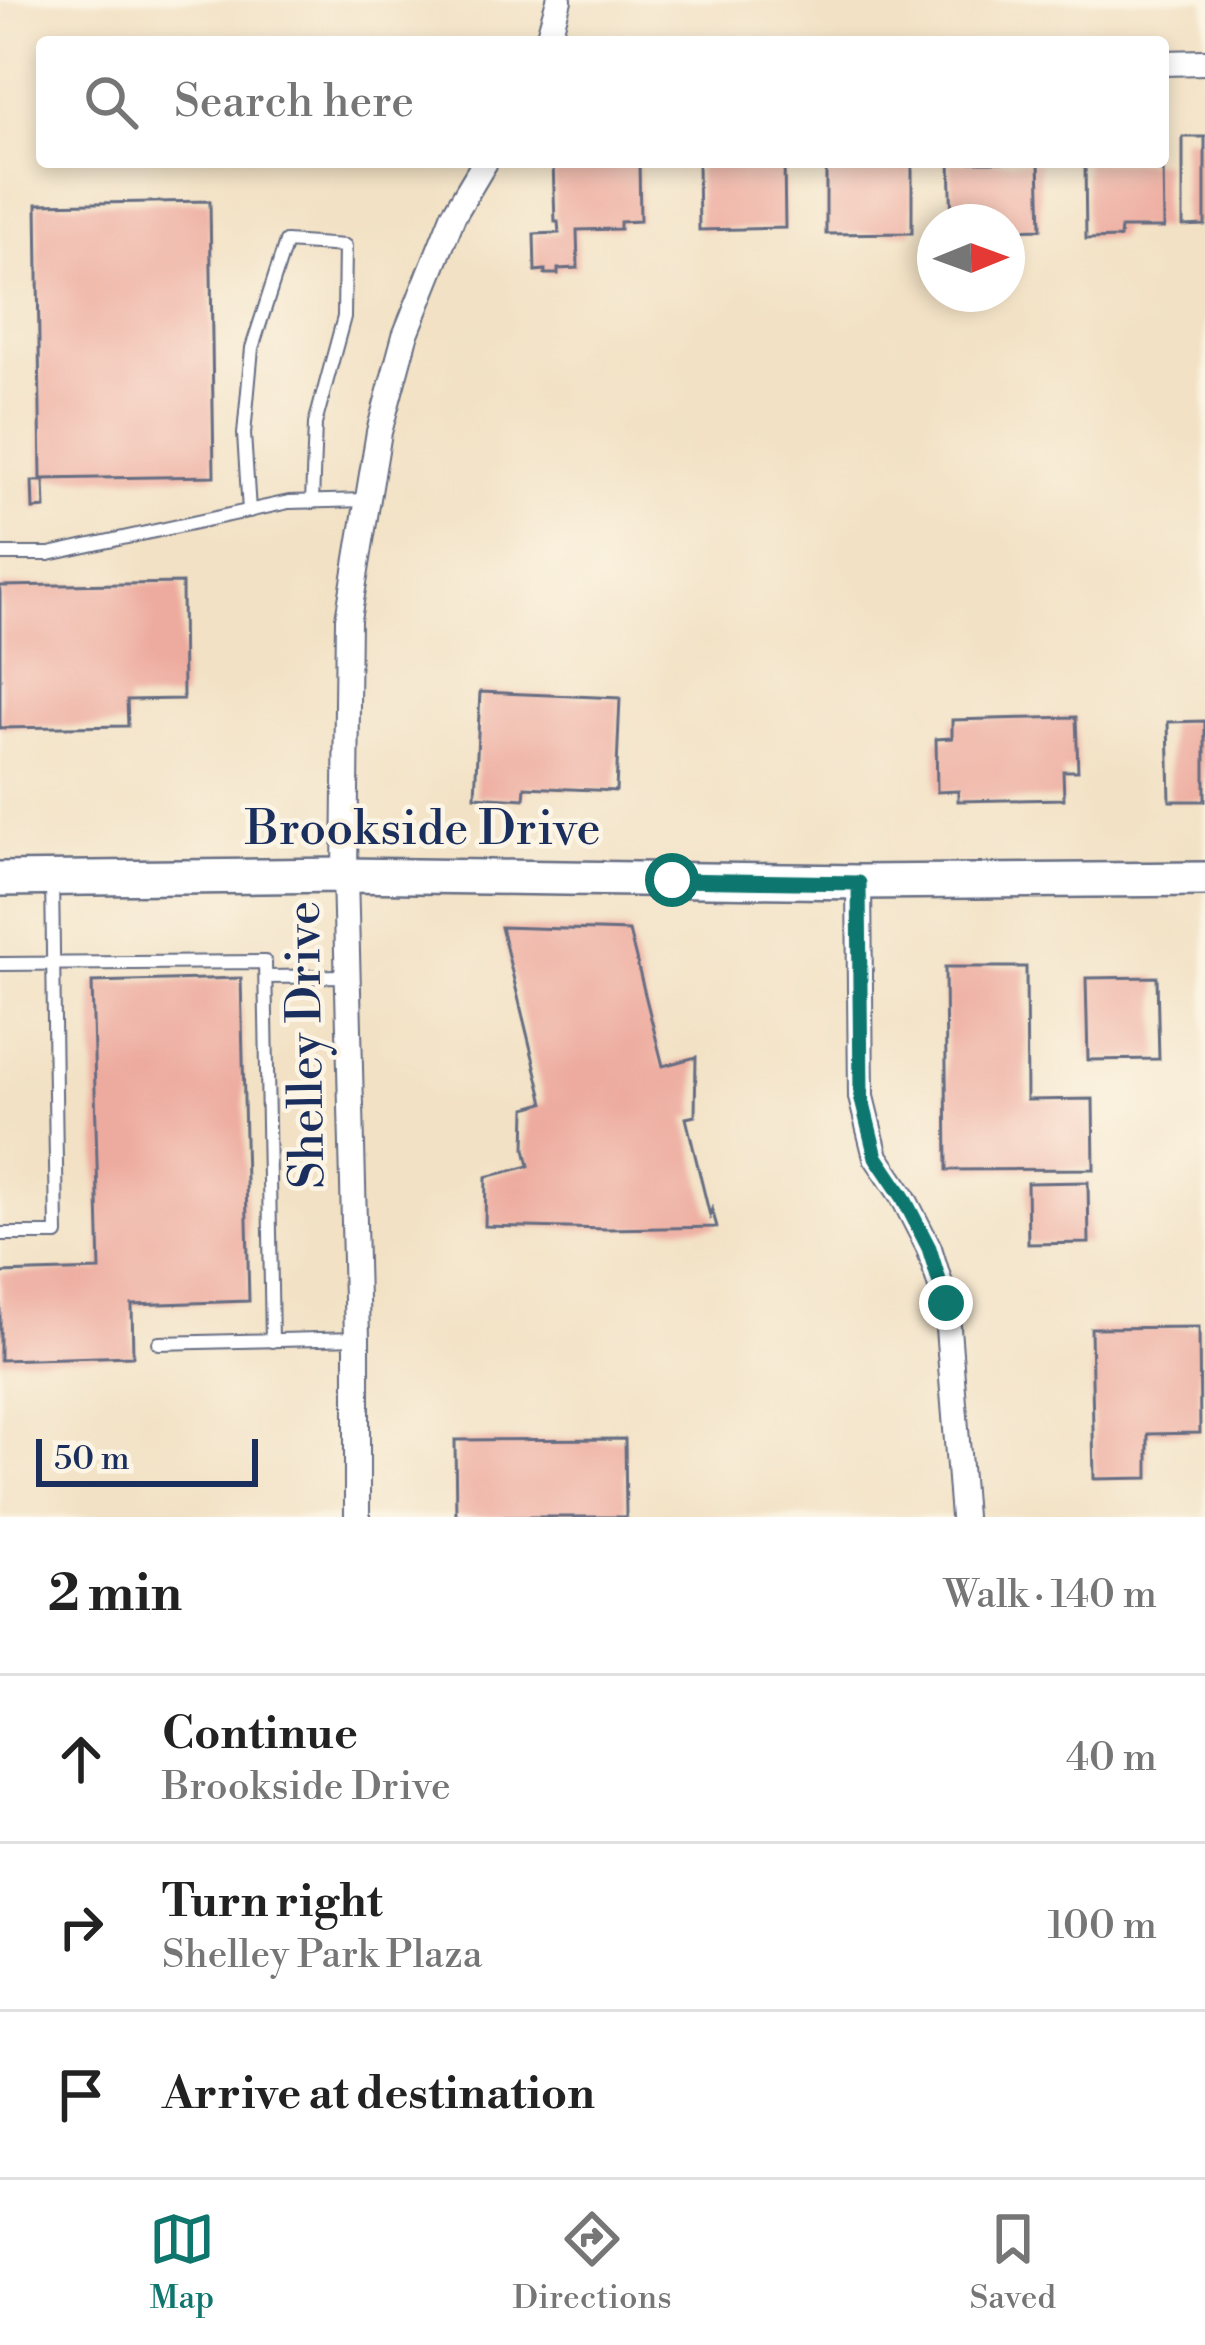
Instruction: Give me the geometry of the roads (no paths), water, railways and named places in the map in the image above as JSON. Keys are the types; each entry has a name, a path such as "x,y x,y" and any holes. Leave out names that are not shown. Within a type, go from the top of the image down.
{"street":[{"path":"549,36 559,0"},
{"path":"1169,63 1205,62"},
{"name":"Shelley Drive","path":"357,1517 345,875 347,619 380,432 405,336 453,215 480,168"},
{"name":"Brookside Drive","path":"0,879 345,875 859,883 1205,879"},
{"path":"859,883 861,1096 876,1157 929,1248 946,1303 963,1517"}],"lane":[{"path":"249,511 244,434 252,348 286,242 345,246 344,317 315,424 312,502"},
{"path":"0,554 49,554 289,502 368,500"},
{"path":"0,1234 57,1234 52,878"},
{"path":"0,964 266,962 272,1341"},
{"path":"266,977 347,976"},
{"path":"159,1342 357,1338"}]}
